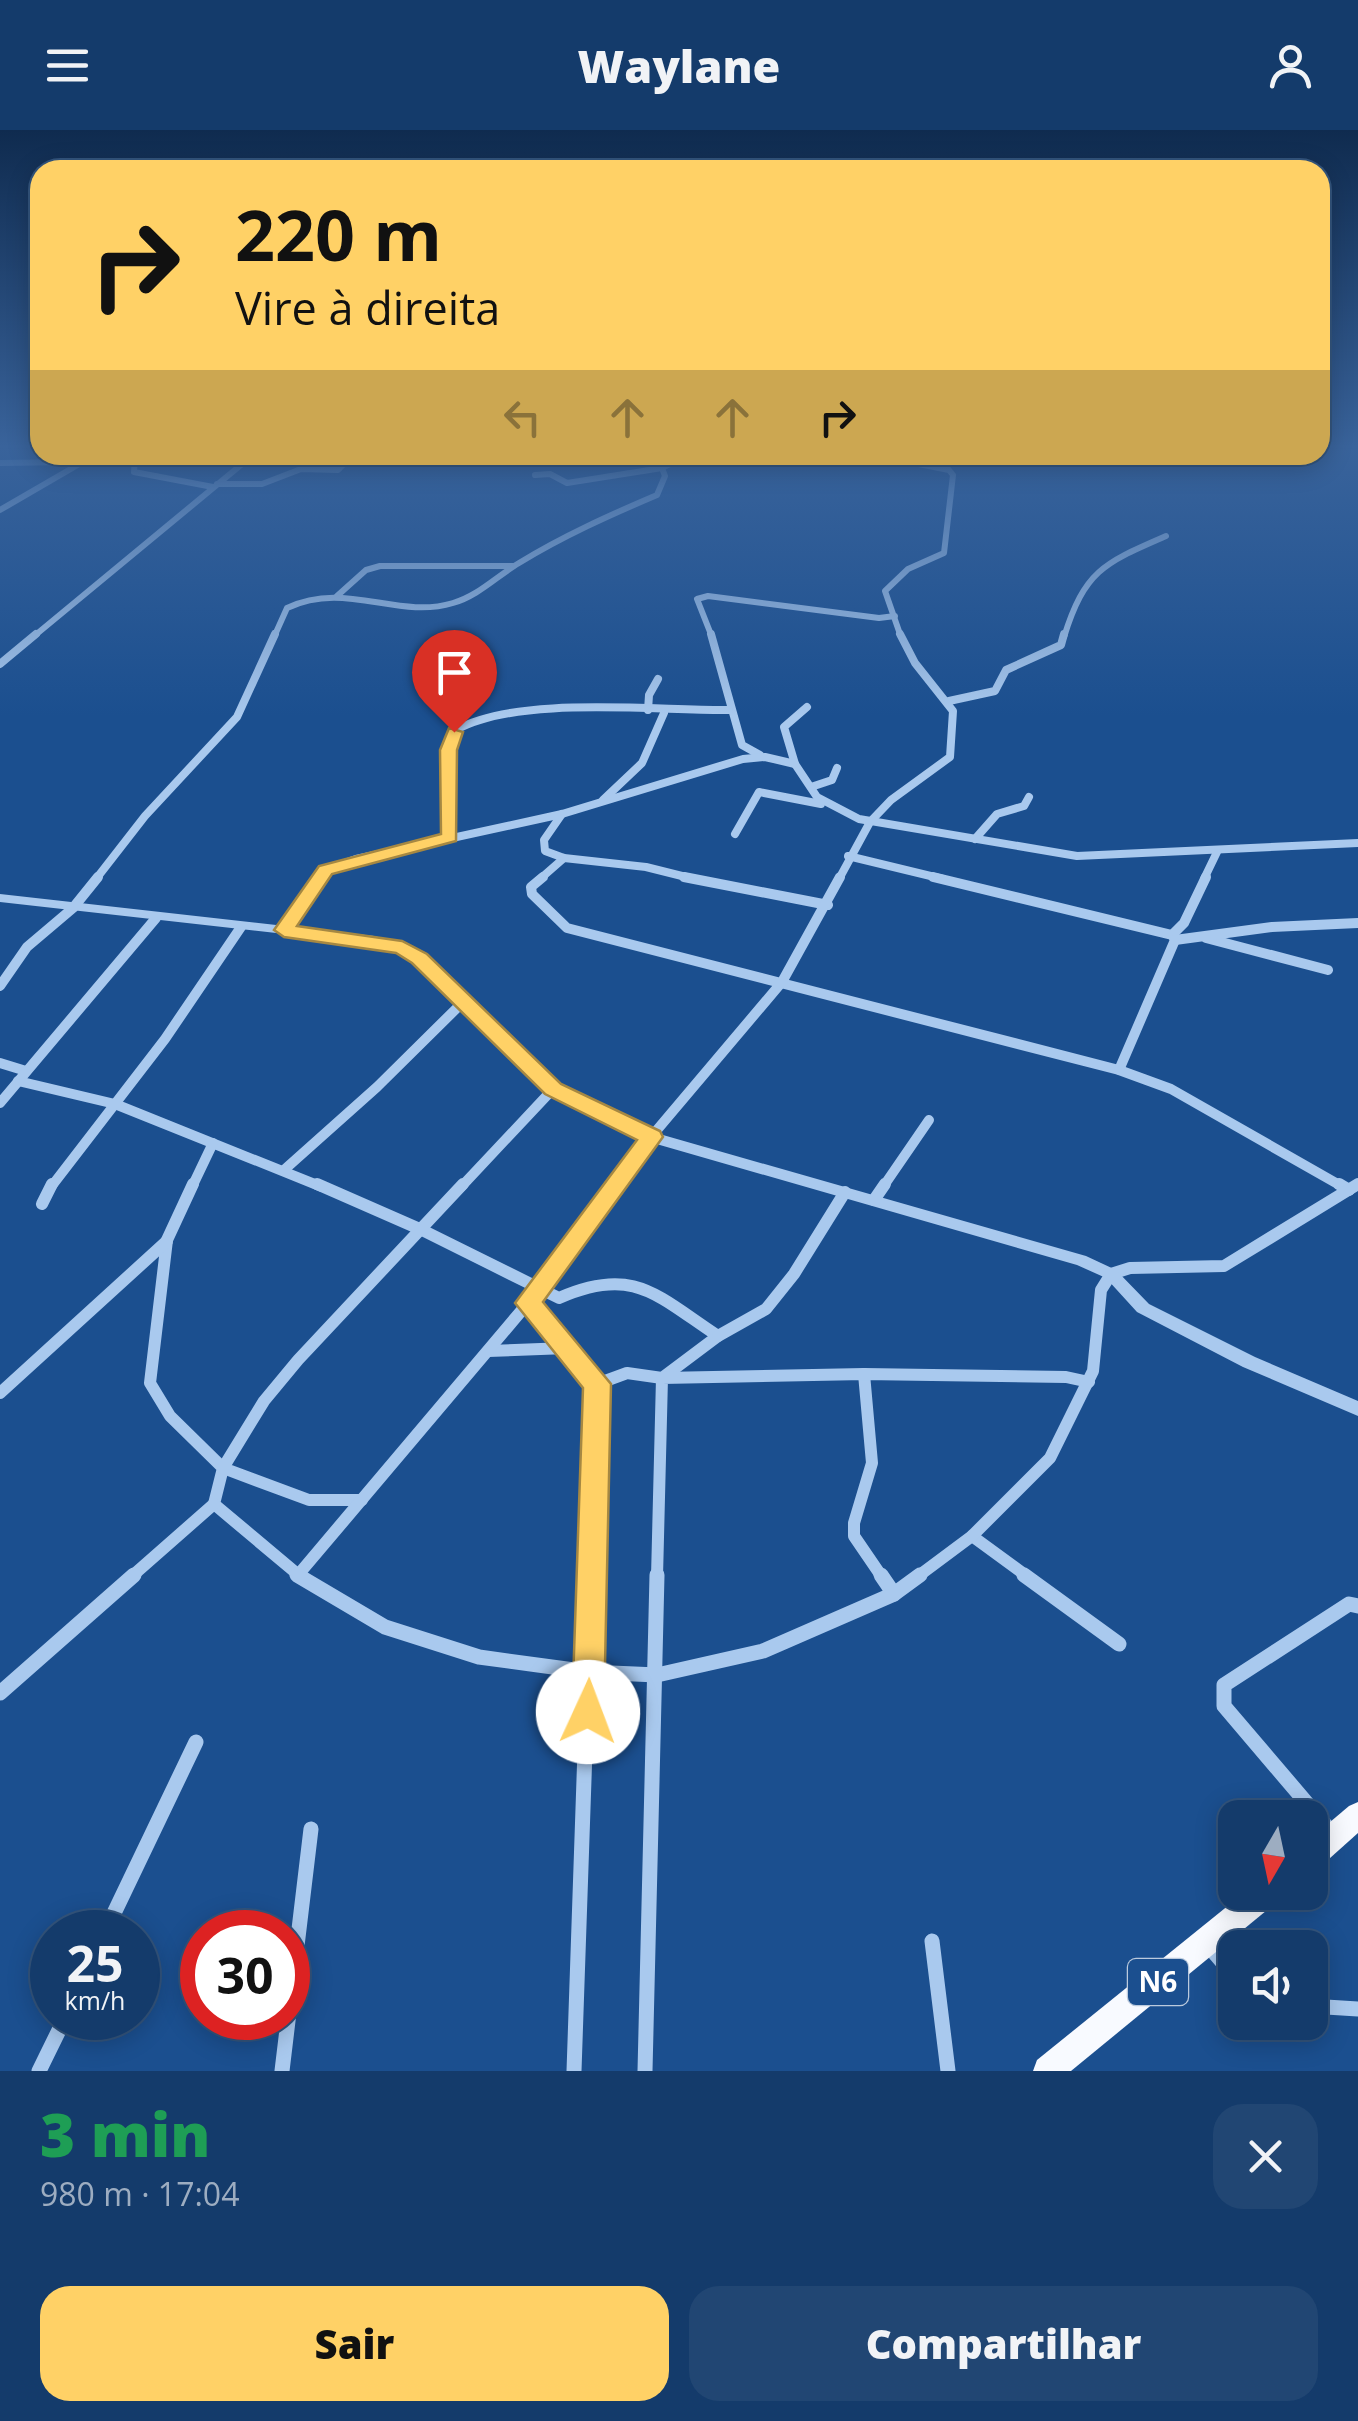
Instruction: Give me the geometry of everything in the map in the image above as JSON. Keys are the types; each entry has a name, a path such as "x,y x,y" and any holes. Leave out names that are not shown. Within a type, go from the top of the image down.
{"highway":[{"path":"1328,1843 1358,1815"},
{"name":"N6","path":"1048,2071 1245,1910"}],"street":[{"path":"0,664 155,535"},
{"path":"0,986 27,947 73,908 145,816 237,717 287,608 320,594 447,605 572,535"},
{"path":"298,1576 528,1303 652,1137 782,982 870,822 891,800 950,757 957,720 948,701 914,663 885,591 908,569 944,554 946,535"},
{"path":"948,701 995,691 1006,670 1061,645 1077,594 1110,560 1127,549 1166,536"},
{"path":"337,596 366,570 380,566 514,566"},
{"path":"796,764 766,757 742,745 729,710 721,665 697,599 708,596 879,618 894,616"},
{"path":"648,710 649,695 658,679"},
{"path":"807,707 784,728 796,764 826,805"},
{"path":"450,837 448,750 454,732 466,722 489,715 587,709 729,710"},
{"path":"602,802 642,763 664,712"},
{"path":"284,930 325,870 450,837 562,814 743,760 766,757"},
{"path":"811,787 832,780 837,768"},
{"path":"735,834 759,792 826,805 870,822 1078,856 1358,843"},
{"path":"975,839 997,814 1024,806 1029,797"},
{"path":"562,814 544,840 544,851 564,858 646,866 718,885 828,904"},
{"path":"1119,1070 1174,938 1217,852"},
{"path":"848,856 1174,938 1272,927 1358,923"},
{"path":"564,858 532,886 532,894 568,928 1119,1070 1171,1089 1354,1187"},
{"path":"0,898 402,947 420,958 553,1089 652,1137 1068,1256 1111,1274 1142,1308 1249,1362 1358,1409"},
{"path":"0,1103 156,918"},
{"path":"42,1204 65,1160 115,1104 206,983 242,927"},
{"path":"1200,937 1328,970"},
{"path":"284,1170 464,1002"},
{"path":"0,1062 26,1071"},
{"path":"18,1081 115,1104 284,1170 422,1230 560,1298 598,1282 630,1281 718,1336"},
{"path":"0,1693 214,1504 223,1468 264,1401 286,1374 553,1089"},
{"path":"874,1200 929,1120"},
{"path":"213,1142 168,1240 150,1383 170,1416 223,1468 308,1500 362,1500"},
{"path":"214,1504 298,1576 385,1627 478,1657 590,1672 657,1675 764,1651 894,1594 972,1536 1050,1458 1093,1371 1101,1290 1111,1274 1130,1268 1224,1266 1354,1187"},
{"path":"662,1378 718,1336 766,1309 794,1274 845,1192"},
{"path":"0,1392 168,1240"},
{"path":"528,1303 597,1384 574,2071"},
{"path":"487,1351 567,1348"},
{"path":"597,1384 627,1373 662,1378 864,1374 1066,1377 1089,1382"},
{"path":"864,1374 872,1463 854,1523 854,1536 894,1594"},
{"path":"646,2071 662,1378"},
{"path":"972,1536 1119,1644"},
{"path":"1335,1837 1224,1706 1221,1694 1224,1685 1239,1674 1349,1604 1358,1606"},
{"path":"116,1910 196,1742"},
{"path":"282,2071 311,1830"},
{"path":"932,1941 948,2071"},
{"path":"1206,1943 1218,1957"},
{"path":"1328,2007 1358,2009"},
{"path":"39,2071 54,2040"}],"route":[{"path":"454,732 448,750 450,837 325,870 284,930 402,947 420,958 553,1089 652,1137 528,1303 597,1384 588,1712"}]}
